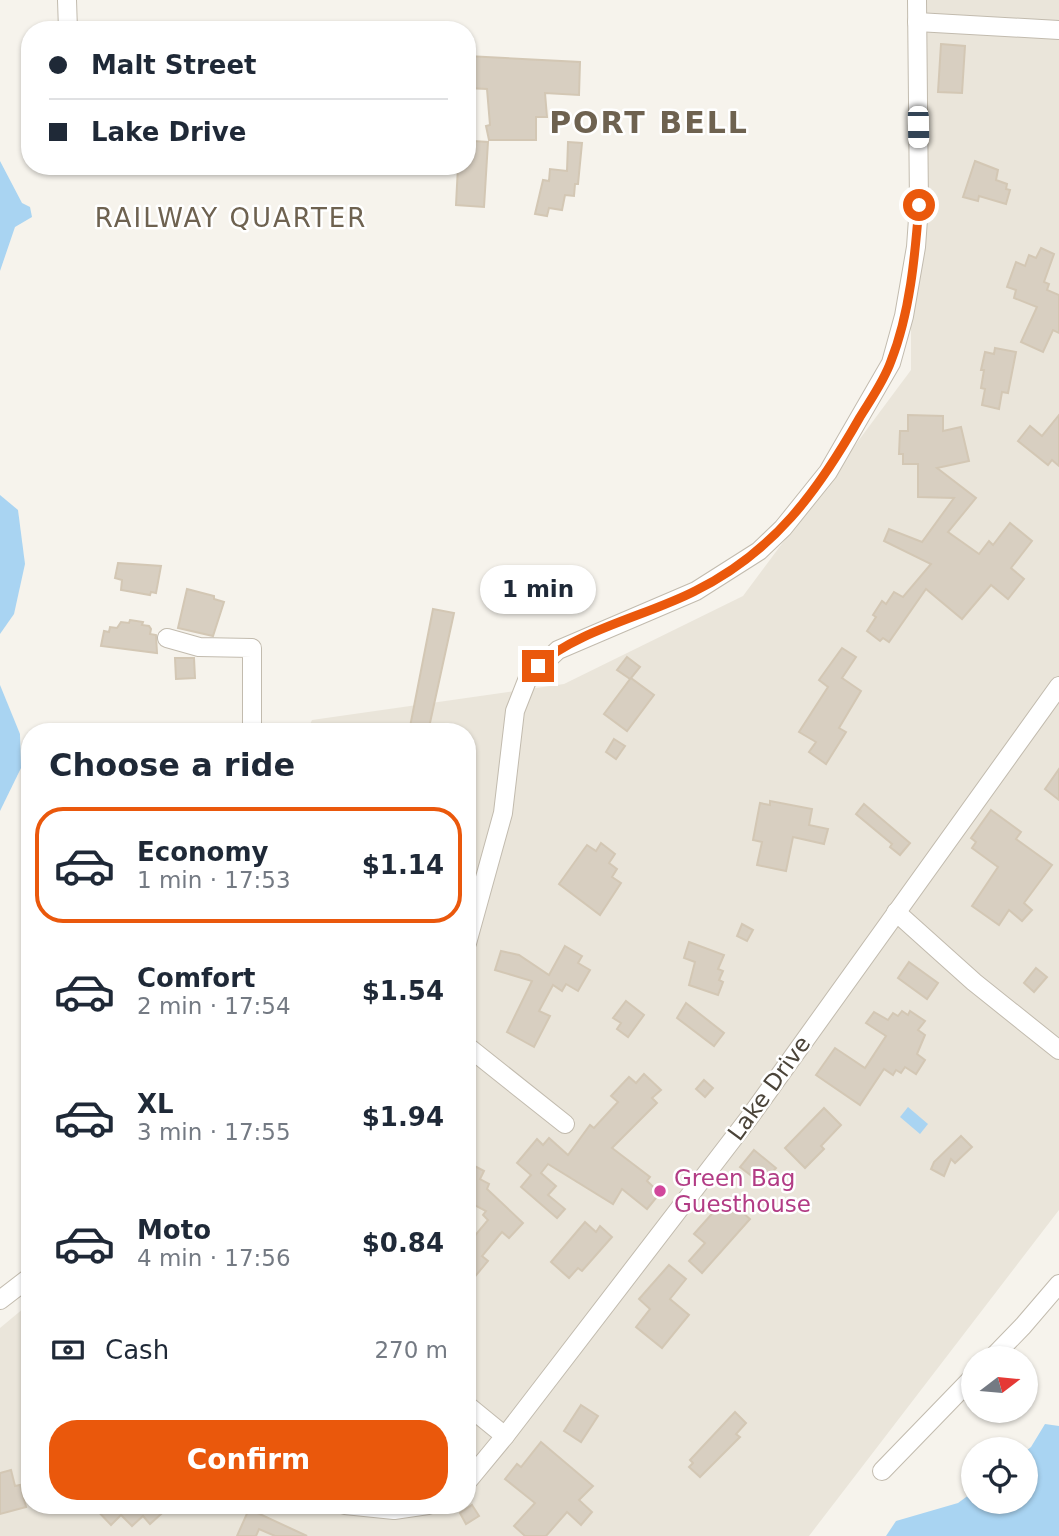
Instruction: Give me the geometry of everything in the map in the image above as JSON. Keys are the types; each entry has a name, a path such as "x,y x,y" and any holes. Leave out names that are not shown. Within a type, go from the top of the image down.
{"street":[{"path":"67,0 68,21"},
{"path":"476,910 503,813 515,711 528,678 558,650 696,591 759,551 783,528 828,472 891,363 904,316 916,247 919,205 917,0"},
{"path":"917,22 1059,30"},
{"path":"167,638 199,646 252,648 252,723"},
{"name":"Lake Drive","path":"476,1471 749,1118 1059,686"},
{"path":"896,912 974,982 1059,1050"},
{"path":"476,1053 565,1124"},
{"path":"0,1300 21,1284"},
{"path":"1004,1346 1059,1284"},
{"path":"881,1471 961,1389"},
{"path":"476,1412 505,1436"}],"shaded area":[{"path":"911,0 1059,0 1059,1210 809,1536 0,1536 0,1328 21,1310 21,1514 476,1514 476,723 311,723 312,720 564,684 743,596 911,370"}],"water":[{"path":"0,161 22,203 30,207 32,217 15,227 0,271"},
{"path":"0,495 18,510 25,564 14,614 0,634"},
{"path":"0,685 20,734 21,768 0,811"},
{"path":"908,1107 928,1124 920,1134 900,1117"},
{"path":"1045,1424 1059,1426 1059,1536 886,1536 896,1521 961,1501 961,1514 1038,1514 1037,1437"}],"building":[{"path":"941,44 965,46 962,93 938,92"},
{"path":"476,56 580,62 579,95 545,93 547,117 536,117 536,140 489,140 486,126 490,125 487,89 476,88"},
{"path":"476,141 488,142 484,207 456,205 458,175 476,175"},
{"path":"568,142 582,143 578,184 575,184 574,196 565,195 562,210 549,208 547,216 535,214 543,180 549,181 550,169 567,171"},
{"path":"975,161 998,170 996,180 1007,184 1006,189 1010,190 1006,204 979,196 978,201 963,197"},
{"path":"1041,248 1054,254 1044,282 1049,284 1047,290 1059,295 1059,333 1053,330 1043,352 1021,342 1037,307 1014,298 1016,290 1007,287 1016,262 1025,266 1029,255 1036,258"},
{"path":"995,348 1016,352 1008,393 1002,392 999,409 982,405 985,389 981,388 984,370 981,370 985,352 994,354"},
{"path":"908,415 943,416 943,431 961,427 969,461 937,468 976,498 948,532 979,554 989,541 993,545 1010,523 1032,541 1011,568 1024,579 1008,599 991,585 962,619 926,589 889,642 883,638 880,641 867,631 876,617 873,615 882,601 886,604 894,592 903,597 931,564 884,541 889,529 922,542 954,498 918,497 918,464 903,464 903,454 899,454 900,431 908,431"},
{"path":"1059,415 1059,466 1052,460 1048,465 1018,441 1030,426 1042,436"},
{"path":"118,563 161,566 156,593 151,592 150,595 121,590 122,580 115,578"},
{"path":"187,589 214,596 214,599 224,602 213,636 178,628"},
{"path":"433,609 454,613 430,723 411,723"},
{"path":"130,620 149,626 150,634 156,635 157,653 101,646 104,631 109,632 110,627 117,628 121,622 129,623"},
{"path":"842,648 856,657 842,678 861,691 839,728 846,732 826,764 809,752 816,742 799,732 828,687 819,680"},
{"path":"627,657 640,667 631,678 654,695 627,731 604,714 630,679 617,670"},
{"path":"175,658 194,658 195,678 176,679"},
{"path":"614,739 625,746 616,759 606,752"},
{"path":"1059,769 1059,800 1045,789"},
{"path":"770,801 812,809 809,825 828,829 824,844 793,837 786,871 757,865 762,842 753,840 760,803 770,805"},
{"path":"864,804 910,843 900,855 890,847 892,844 856,814"},
{"path":"991,810 1021,832 1016,839 1052,865 1024,903 1032,910 1022,921 1009,910 999,925 972,906 998,867 972,848 976,842 971,838"},
{"path":"601,843 615,854 609,863 617,869 612,877 621,883 600,915 559,884 587,845 596,851"},
{"path":"742,924 753,930 747,941 737,936"},
{"path":"689,942 724,955 718,969 723,971 719,980 723,982 718,995 689,985 695,962 684,958"},
{"path":"565,946 582,956 578,963 590,970 578,991 566,984 562,991 553,985 539,1011 550,1016 534,1047 507,1032 532,981 495,970 501,951 519,955 549,975"},
{"path":"909,962 938,983 927,999 898,978"},
{"path":"1036,968 1047,977 1034,992 1024,983"},
{"path":"626,1001 644,1015 628,1037 617,1029 621,1023 613,1018"},
{"path":"686,1003 724,1033 714,1046 677,1018"},
{"path":"902,1011 908,1015 910,1011 925,1021 918,1030 925,1035 917,1054 925,1060 916,1074 905,1067 901,1073 896,1070 893,1075 884,1069 860,1105 816,1075 835,1048 865,1068 886,1036 866,1023 874,1012 888,1020 893,1013 898,1016"},
{"path":"644,1074 661,1090 652,1098 657,1103 612,1148 650,1177 647,1181 660,1193 647,1209 622,1189 613,1204 548,1164 541,1173 556,1186 548,1195 565,1209 557,1218 521,1187 531,1175 517,1163 537,1139 543,1145 549,1138 568,1155 590,1125 594,1128 618,1102 611,1096 629,1077 636,1083"},
{"path":"704,1080 713,1088 705,1097 696,1089"},
{"path":"824,1108 841,1125 821,1146 824,1149 805,1168 785,1148"},
{"path":"961,1136 972,1147 955,1163 951,1159 944,1176 931,1169 934,1162"},
{"path":"754,1150 776,1168 762,1184 740,1167"},
{"path":"476,1167 484,1171 480,1179 489,1184 487,1189 523,1223 509,1238 502,1232 482,1256 488,1261 476,1275 476,1234 488,1220 483,1215 486,1211 476,1206"},
{"path":"726,1198 750,1219 702,1273 689,1261 705,1243 694,1234"},
{"path":"585,1222 596,1232 600,1226 612,1237 582,1271 578,1268 569,1278 551,1262"},
{"path":"669,1265 686,1279 670,1299 689,1315 662,1348 636,1327 650,1309 639,1299"},
{"path":"581,1405 598,1416 581,1442 564,1431"},
{"path":"735,1412 746,1423 736,1434 740,1437 700,1477 689,1467 693,1463 690,1460"},
{"path":"541,1442 593,1486 579,1500 592,1512 581,1525 567,1512 546,1536 525,1536 514,1526 535,1503 505,1479 517,1464 521,1467"},
{"path":"11,1470 15,1486 20,1485 21,1508 0,1514 0,1473"},
{"path":"476,1511 479,1516 466,1524 461,1514 476,1514"},
{"path":"101,1514 161,1514 150,1524 143,1516 132,1526 121,1515 111,1525"},
{"path":"247,1514 260,1514 307,1536 275,1536 259,1529 256,1536 237,1536"}],"place":[{"name":"Green Bag Guesthouse","path":"660,1191"}],"district":[{"name":"PORT BELL","path":"649,123"},
{"name":"RAILWAY QUARTER","path":"231,218"}],"route":[{"path":"538,666 558,650 696,591 759,551 802,506 828,472 891,363 904,316 916,247 919,205"}]}
